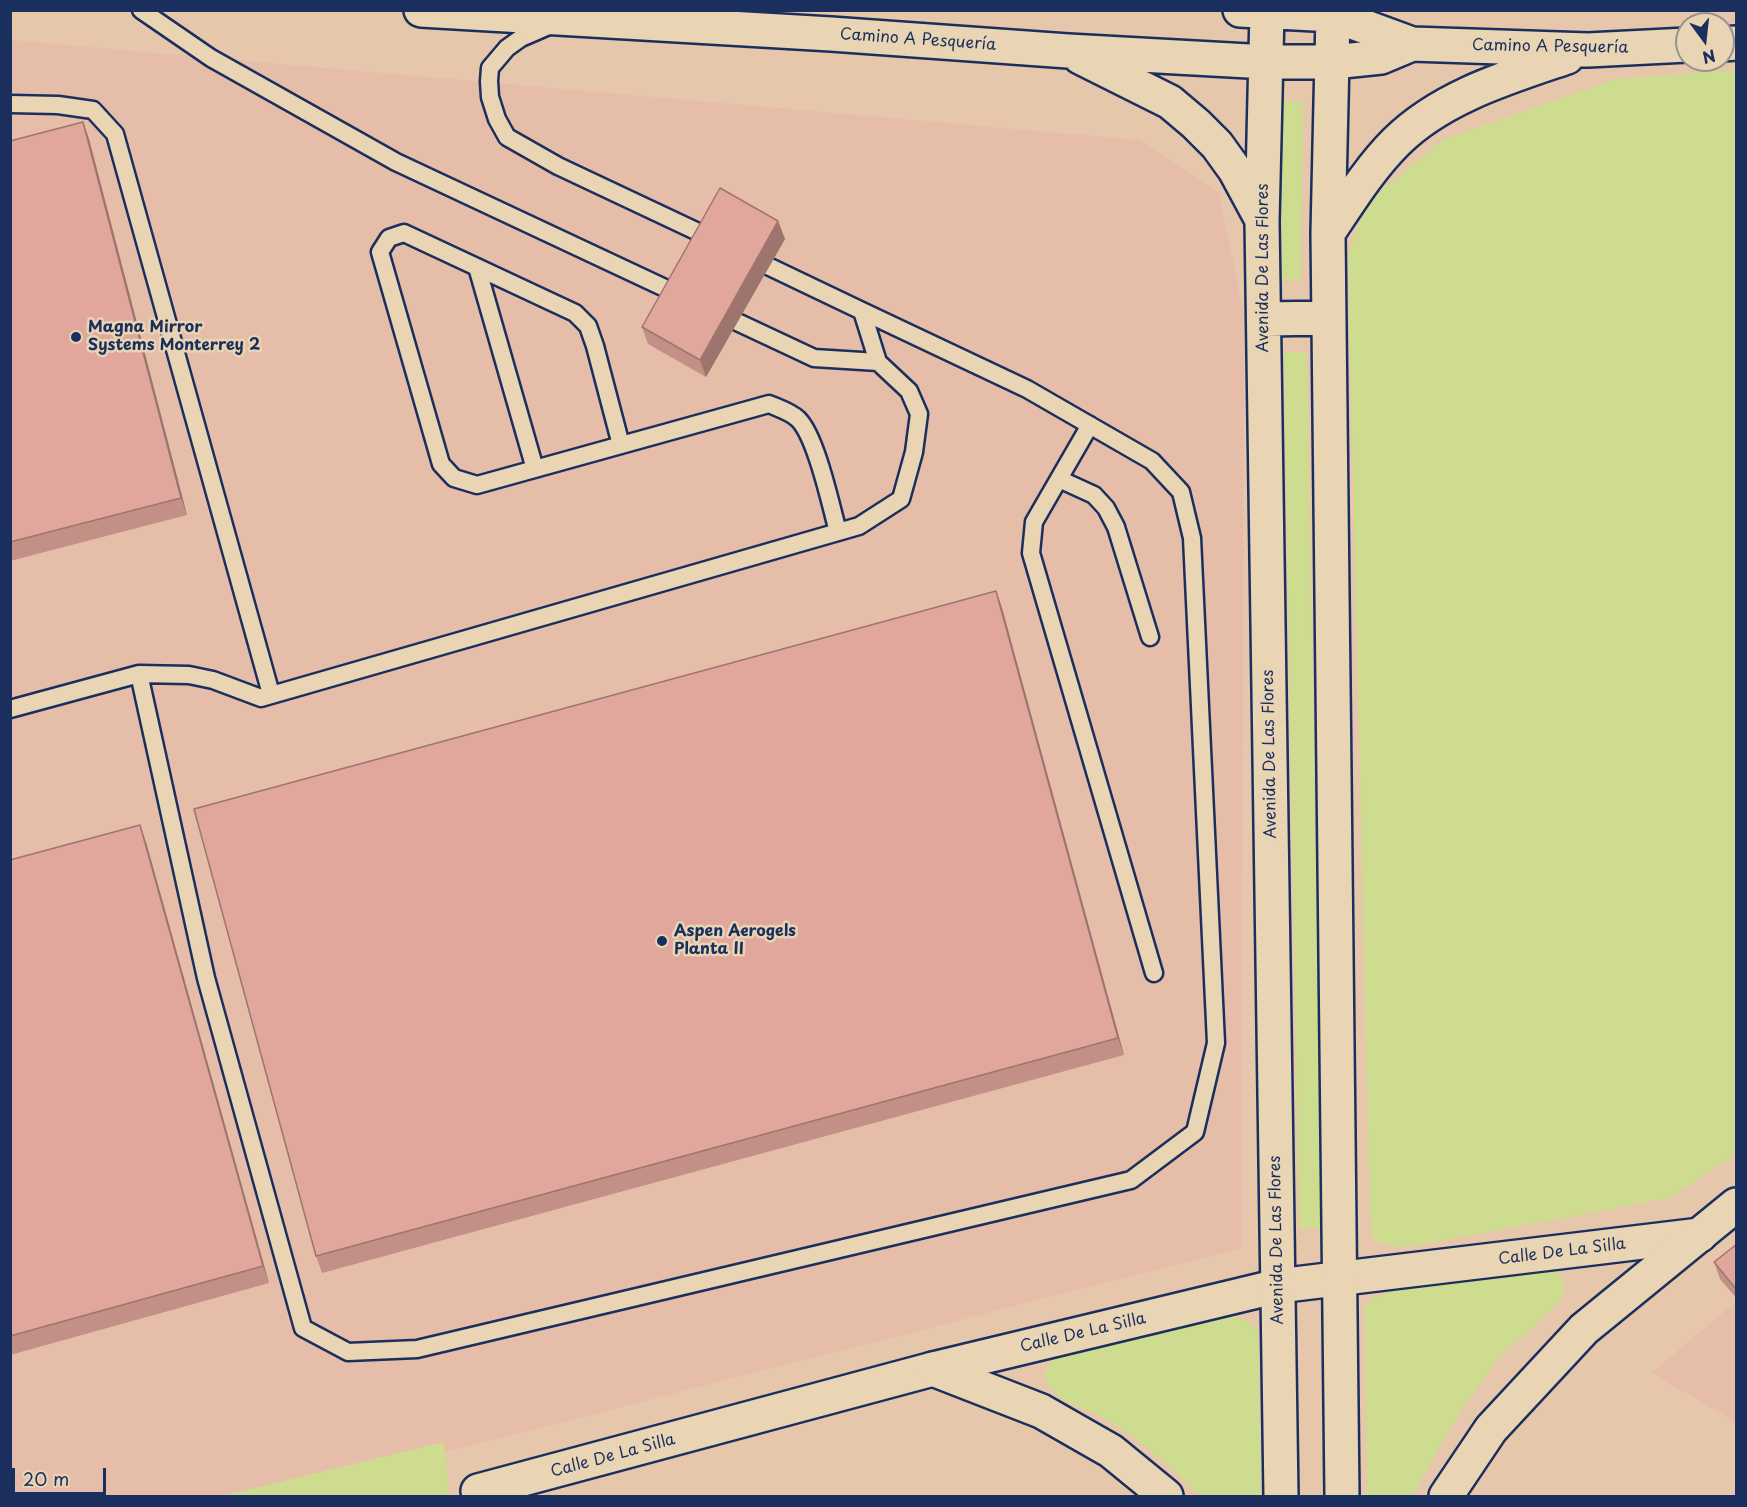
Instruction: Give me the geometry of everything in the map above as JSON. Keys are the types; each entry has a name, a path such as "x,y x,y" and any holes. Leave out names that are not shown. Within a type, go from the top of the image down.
{"street":[{"name":"Camino A Pesquería","path":"421,10 1266,62 1333,62 1382,57 1412,44"},
{"path":"624,22 634,14 700,10"},
{"path":"805,10 911,32 916,40"},
{"name":"Camino A Pesquería","path":"1258,11 1333,15 1412,44 1588,50 1675,46"},
{"name":"Avenida De Las Flores","path":"1258,11 1266,62 1262,221 1281,1497"},
{"path":"1333,15 1328,234 1342,1497"},
{"path":"1328,234 1369,172 1396,142 1420,121 1489,85 1588,50"},
{"path":"1068,51 1170,102 1196,124 1217,145 1235,170 1262,221"},
{"path":"1264,319 1329,318"},
{"path":"1446,1497 1491,1429 1584,1329 1737,1205"},
{"name":"Calle De La Silla","path":"478,1491 560,1483 933,1369 1278,1286 1700,1235"},
{"path":"933,1369 1041,1411 1111,1451 1166,1497"}],"lane":[{"path":"141,10 211,58 396,162 814,358 878,362"},
{"path":"139,674 206,978 303,1328 348,1352 417,1349 1131,1180 1195,1132 1215,1043 1192,538 1181,492 1152,461 1028,389 558,166 507,137 497,119 490,97 490,68 507,48 520,38 569,19"},
{"path":"10,104 58,105 93,110 116,134 271,694"},
{"path":"621,445 595,346 588,326 575,313 404,233 389,238 380,252 441,464 454,478 477,485 769,404 796,416 805,426 823,473 838,532"},
{"path":"477,267 535,469"},
{"path":"10,709 139,674 189,675 213,680 261,698 859,526 901,499 913,459 919,414 909,392 878,362 862,311"},
{"path":"1090,425 1034,522 1031,553 1154,974"},
{"path":"1059,479 1094,495 1106,508 1116,527 1150,637"}],"shaded area":[{"path":"10,40 1139,140 1219,193 1244,315 1241,1248 274,1496 11,1496"},
{"path":"1736,1302 1736,1422 1651,1373"}],"green space":[{"path":"1735,70 1736,1154 1669,1198 1403,1248 1374,1241 1370,1214 1348,254 1366,203 1443,140 1615,79 1735,72"},
{"path":"1303,101 1301,280 1282,280 1280,102"},
{"path":"1284,352 1307,352 1322,1228 1299,1228"},
{"path":"1546,1264 1558,1271 1564,1280 1564,1291 1558,1304 1499,1357 1460,1411 1412,1496 1367,1496 1365,1307 1374,1297 1394,1291"},
{"path":"1224,1316 1243,1320 1258,1332 1261,1496 1200,1496 1142,1444 1103,1418 1064,1400 1047,1382 1046,1369 1056,1357"},
{"path":"444,1442 449,1496 222,1496"}],"building":[{"name":"Magna Mirror Systems Monterrey 2","path":"83,122 181,498 10,542 10,141"},
{"path":"720,188 778,221 700,360 642,327"},
{"name":"Aspen Aerogels Planta II","path":"996,591 1118,1038 316,1256 194,809"},
{"path":"140,825 263,1266 10,1336 10,860"},
{"path":"1737,1244 1737,1290 1714,1262"}],"place":[{"name":"Magna Mirror Systems Monterrey 2","path":"76,337"},
{"name":"Aspen Aerogels Planta II","path":"662,941"}]}
